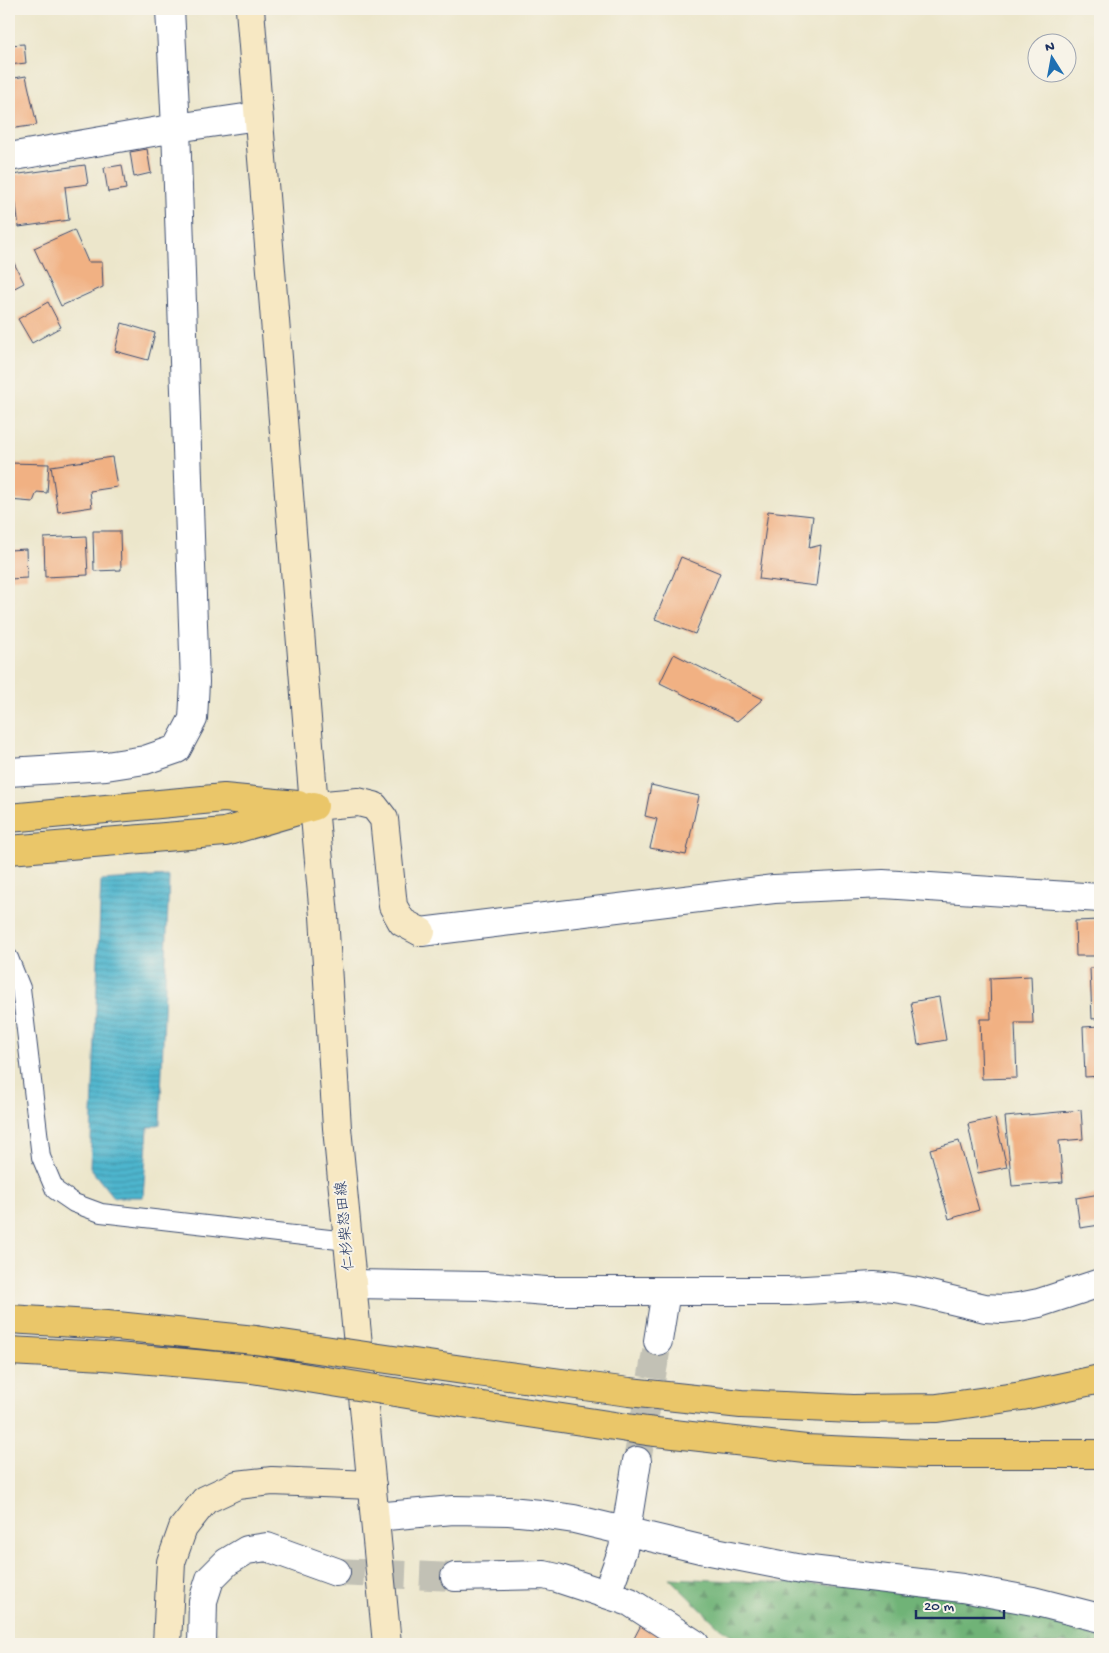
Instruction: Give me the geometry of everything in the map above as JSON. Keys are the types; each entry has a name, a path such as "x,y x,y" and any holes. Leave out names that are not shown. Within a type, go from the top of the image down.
{"highway":[{"path":"9,818 224,798 314,806"},
{"path":"9,850 225,832 314,806"},
{"path":"9,1318 107,1325 255,1340 629,1392 741,1404 853,1410 937,1408 1022,1396 1100,1379"},
{"path":"9,1351 105,1356 252,1369 647,1431 806,1449 925,1454 1100,1454"}],"street":[{"path":"9,772 106,766 145,760 177,749 193,719 195,682 176,128 170,9"},
{"name":"仁杉柴怒田線","path":"250,9 324,916 337,1128 387,1644"},
{"path":"9,158 176,128 258,116"},
{"path":"314,806 358,802 374,806 384,819 393,906 402,922 421,932 774,889 883,884 1100,898"},
{"path":"352,1284 483,1286 546,1291 789,1291 884,1287 918,1292 968,1305 1002,1309 1039,1303 1100,1283"},
{"path":"658,1341 666,1291"},
{"path":"607,1593 623,1549 627,1514 637,1461"},
{"path":"167,1644 171,1562 182,1528 205,1500 237,1485 272,1481 372,1485"},
{"path":"375,1517 453,1510 509,1511 574,1519 700,1549 802,1569 962,1588 1033,1600 1100,1618"},
{"path":"202,1644 203,1601 210,1579 226,1562 247,1550 267,1547 336,1572"},
{"path":"455,1577 544,1575 557,1578 630,1602 695,1644"}],"lane":[{"path":"9,958 21,988 41,1157 55,1190 74,1203 101,1213 347,1241"}],"green space":[{"path":"669,1578 945,1590 1100,1638 1100,1644 745,1644 719,1627"}],"water":[{"path":"169,876 160,1124 148,1128 143,1197 113,1197 90,1168 101,880"}],"building":[{"path":"24,44 26,63 9,65 9,45"},
{"path":"26,76 37,125 9,129 9,79"},
{"path":"147,149 151,173 134,177 130,152"},
{"path":"85,165 88,184 65,187 69,220 19,227 12,175"},
{"path":"122,165 126,189 108,192 104,168"},
{"path":"74,230 88,262 102,262 103,287 61,306 34,248"},
{"path":"12,259 24,283 9,291 9,261"},
{"path":"48,302 61,327 32,343 18,319"},
{"path":"122,323 155,333 148,360 115,351"},
{"path":"112,457 117,487 90,491 92,507 58,512 51,466"},
{"path":"9,463 49,464 47,493 37,492 33,502 9,500"},
{"path":"768,511 813,516 809,548 821,545 816,586 759,579"},
{"path":"93,531 120,531 121,570 94,571"},
{"path":"86,536 88,575 45,577 44,538"},
{"path":"26,549 27,578 9,579 9,550"},
{"path":"681,557 720,573 695,634 655,619"},
{"path":"674,654 763,699 737,721 660,683"},
{"path":"651,785 699,796 686,855 650,848 657,819 645,816"},
{"path":"1100,920 1100,956 1076,956 1075,921"},
{"path":"1090,968 1100,968 1100,1018 1092,1019"},
{"path":"1031,976 1033,1023 1015,1023 1017,1078 982,1079 980,1019 991,1019 990,978"},
{"path":"939,997 946,1040 918,1045 911,1002"},
{"path":"1100,1026 1100,1076 1085,1077 1083,1027"},
{"path":"1081,1110 1083,1139 1059,1141 1063,1182 1012,1186 1005,1117"},
{"path":"995,1118 1007,1167 978,1173 968,1124"},
{"path":"959,1141 979,1210 949,1219 930,1149"},
{"path":"1100,1194 1100,1225 1080,1228 1076,1198"},
{"path":"641,1625 678,1644 631,1644"}],"tunnel":[{"path":"637,1461 658,1341"},
{"path":"336,1572 455,1577"}]}
